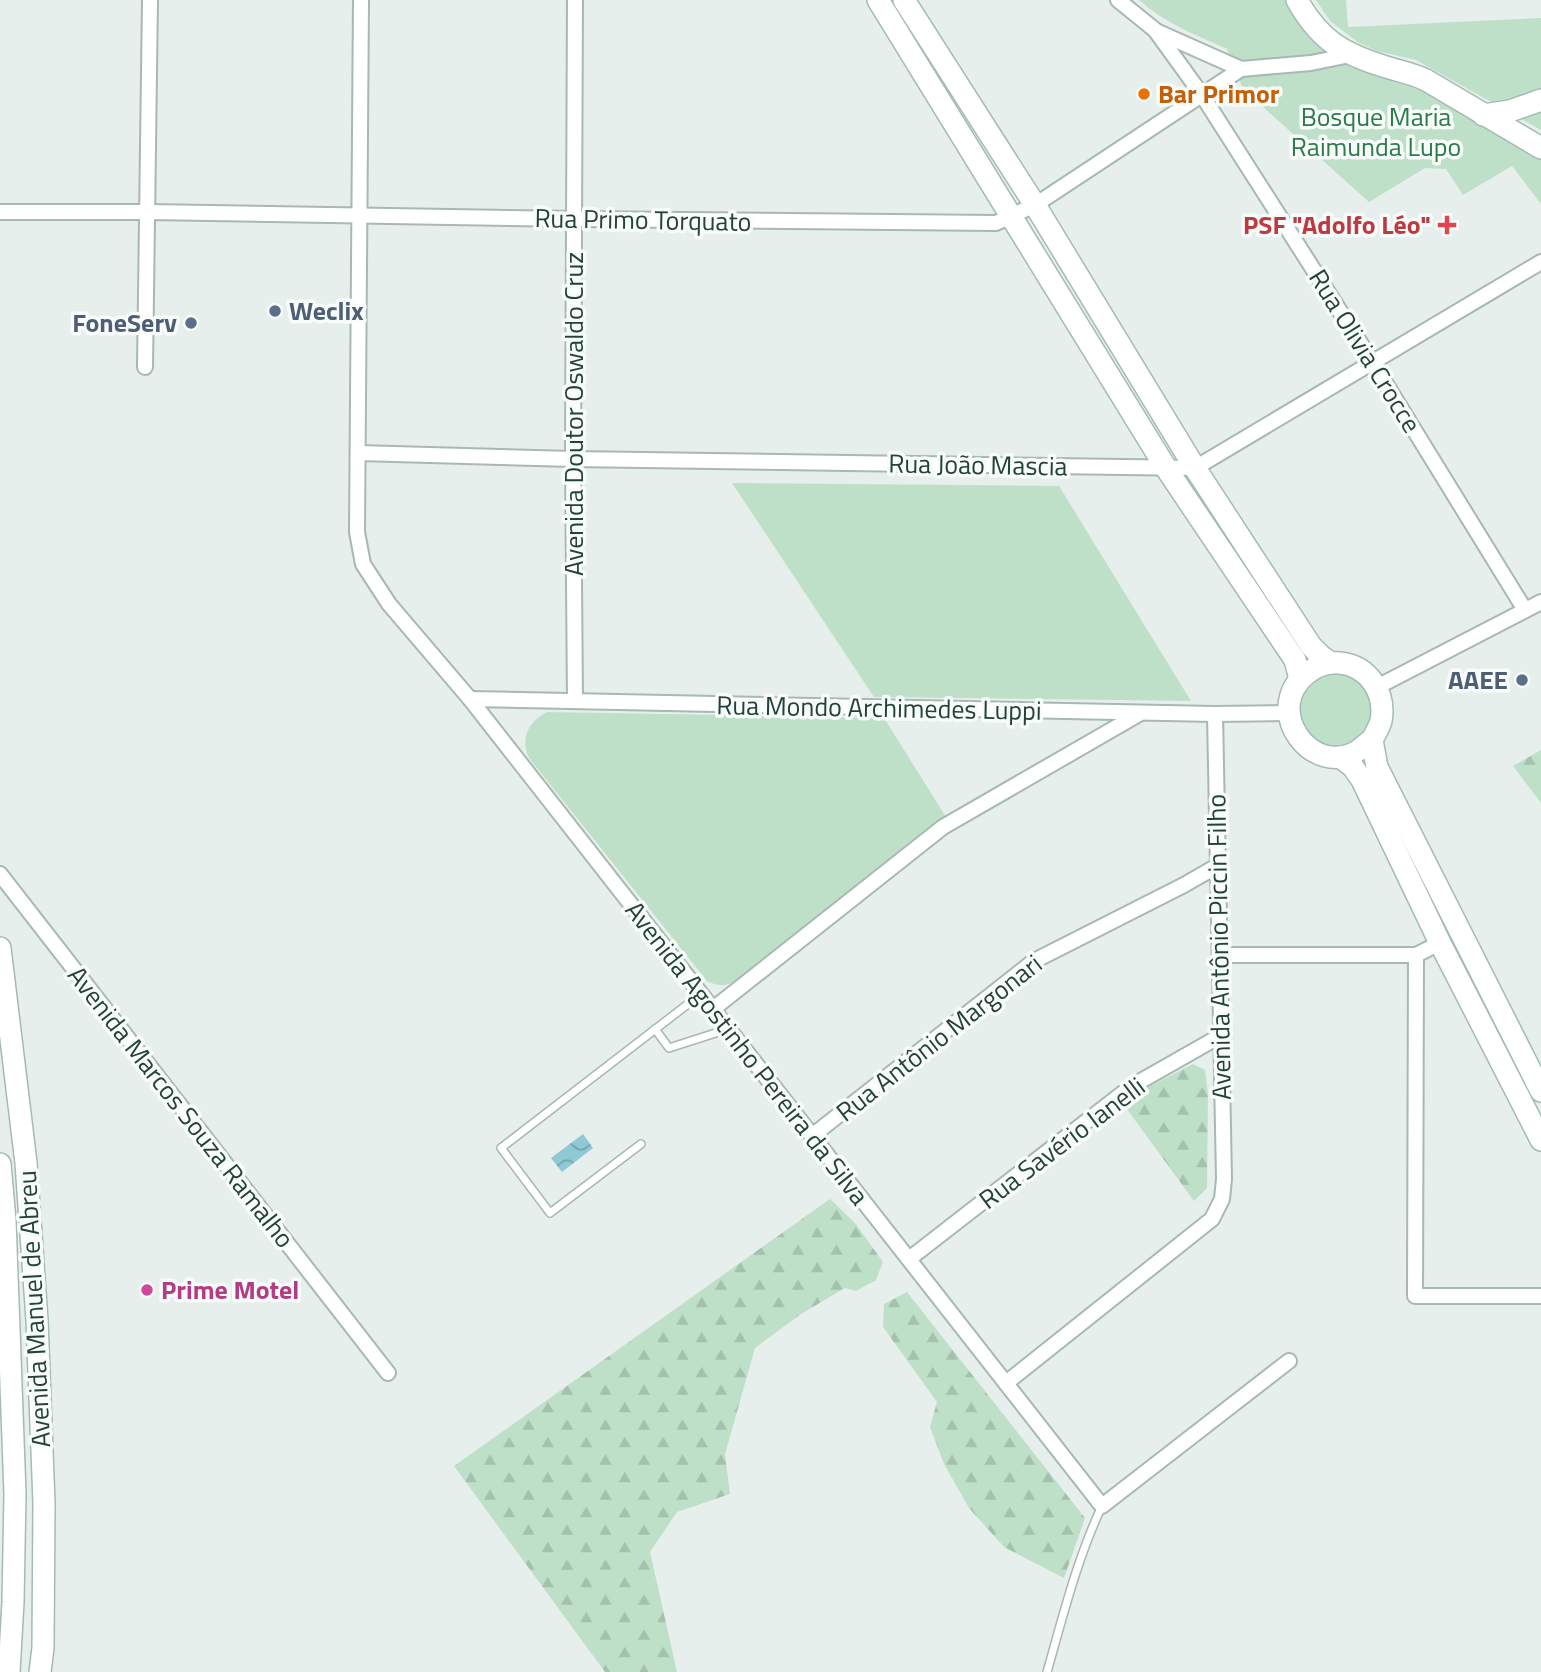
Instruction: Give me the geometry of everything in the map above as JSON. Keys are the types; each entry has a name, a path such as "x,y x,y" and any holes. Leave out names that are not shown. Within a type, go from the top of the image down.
{"street":[{"path":"145,368 150,0"},
{"name":"Avenida Agostinho Pereira da Silva","path":"361,0 357,532 363,564 389,604 470,699 1102,1506"},
{"name":"Avenida Doutor Oswaldo Cruz","path":"575,0 575,701"},
{"path":"878,0 1166,468 1295,660 1300,679"},
{"path":"904,0 1035,205 1195,468 1311,646 1331,663"},
{"name":"Rua Olivia Crocce","path":"1118,0 1155,30 1202,95 1373,363 1525,610"},
{"path":"1297,0 1319,32 1338,48 1350,55 1426,80 1541,148"},
{"path":"1155,30 1241,69 1311,63 1350,55"},
{"name":"Rua Primo Torquato","path":"0,212 996,223 1035,205 1241,69"},
{"path":"1483,115 1510,111 1541,100"},
{"path":"1195,468 1541,262"},
{"name":"Rua João Mascia","path":"358,453 573,459 1195,468"},
{"path":"1377,687 1541,602"},
{"path":"1331,663 1349,664 1365,673 1377,687 1382,705 1381,723 1371,740 1357,752 1340,757 1321,755 1305,746 1294,731 1289,713 1291,695 1300,679 1314,668 1331,663"},
{"name":"Rua Mondo Archimedes Luppi","path":"470,699 1140,713 1289,713"},
{"path":"713,1009 943,827 1140,713"},
{"name":"Avenida Antônio Piccin Filho","path":"1006,1382 1212,1219 1222,1199 1224,1180 1215,714"},
{"path":"1371,740 1377,767 1541,1091"},
{"path":"1340,757 1362,779 1440,943 1536,1117 1541,1140"},
{"name":"Rua Antônio Margonari","path":"813,1136 1034,961 1217,866"},
{"name":"Avenida Marcos Souza Ramalho","path":"0,874 388,1373"},
{"path":"1220,955 1416,956 1440,943"},
{"name":"Avenida Manuel de Abreu","path":"0,948 26,1163 37,1320 44,1503 43,1648 40,1672"},
{"path":"1416,956 1415,1296 1541,1296"},
{"name":"Rua Savério Ianelli","path":"909,1259 1132,1086 1220,1036"},
{"name":"Avenida Manuel de Abreu","path":"0,1164 5,1220 15,1494 9,1672"},
{"path":"1102,1506 1289,1361"}],"lane":[{"path":"641,1144 550,1213 501,1148 701,994"},
{"path":"654,1029 669,1048 728,1028"},
{"path":"1047,1672 1075,1577 1102,1506"}],"green space":[{"name":"Bosque Maria Raimunda Lupo","path":"1139,0 1290,0 1318,40 1347,64 1412,84 1541,157 1541,204 1512,166 1463,195 1446,169 1425,168 1369,202 1243,89 1227,49 1170,22"},
{"path":"1316,0 1346,0 1348,27 1541,18 1541,130 1416,60 1377,51 1359,43 1330,21"},
{"path":"732,483 1059,486 1191,701 874,697"},
{"path":"1339,671 1356,679 1364,687 1370,697 1370,718 1365,730 1356,739 1333,745 1310,735 1301,724 1297,708 1300,696 1312,678"},
{"path":"547,712 884,718 946,817 935,822 733,983 714,984 707,981 529,758 525,744 528,731 540,716"},
{"path":"1541,750 1541,803 1513,766"},
{"path":"1193,1064 1205,1070 1208,1094 1207,1188 1194,1201 1121,1101"},
{"path":"830,1199 855,1223 883,1262 876,1280 856,1291 845,1288 801,1314 755,1348 725,1454 730,1494 677,1512 650,1552 677,1672 605,1672 454,1466"},
{"path":"907,1292 1085,1518 1064,1578 1004,1547 969,1508 944,1464 930,1427 937,1402 883,1327 884,1304"}],"water":[{"path":"583,1134 593,1148 562,1172 551,1158"}],"place":[{"name":"Bar Primor","path":"1144,94"},
{"name":"PSF \"Adolfo Léo\"","path":"1447,225"},
{"name":"Weclix","path":"275,311"},
{"name":"FoneServ","path":"191,323"},
{"name":"AAEE","path":"1522,680"},
{"name":"Prime Motel","path":"147,1290"}]}
